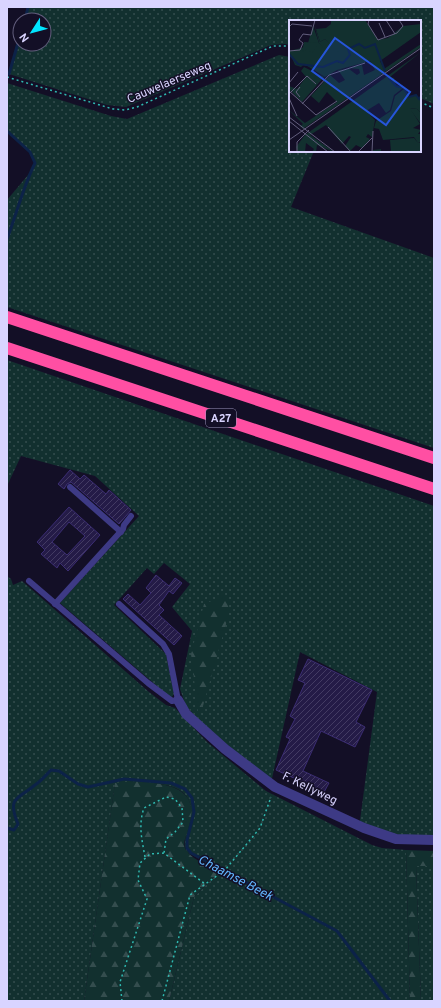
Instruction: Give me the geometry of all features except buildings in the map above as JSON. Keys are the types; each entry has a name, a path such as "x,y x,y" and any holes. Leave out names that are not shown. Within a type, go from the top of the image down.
{"highway":[{"name":"A27","path":"7,317 434,458"},
{"name":"A27","path":"7,348 434,489"}],"street":[{"name":"F. Kellyweg","path":"178,700 186,714 225,749 275,787 364,828 396,839 434,840"}],"lane":[{"path":"70,487 121,532"},
{"path":"55,604 121,532 131,516"},
{"path":"29,581 148,683 172,701 178,700 170,654 163,644 119,604"}],"path":[{"name":"Cauwelaerseweg","path":"7,77 113,109 125,110 137,107 273,46 289,46"},
{"path":"421,102 434,108"},
{"path":"162,1001 190,895 225,870 260,828 275,787"},
{"path":"145,858 140,818 144,808 166,797 175,798 182,808 183,822 176,832 166,839 164,853"},
{"path":"122,1001 120,982 148,899 138,880 140,863 150,854 164,853 205,884"}],"green space":[{"path":"28,7 434,7 434,104 421,98 421,20 289,20 289,46 286,44 271,45 126,107 107,105 9,74 15,52 52,52 52,12 27,12"},
{"path":"279,55 289,57 289,152 314,152 291,207 434,258 434,448 7,307 7,200 28,175 35,163 30,152 7,131 7,83 111,116 127,119"},
{"path":"7,360 434,506 434,841 359,828 377,692 300,652 271,783 199,720 186,706 180,689 192,631 172,607 190,584 164,563 154,574 147,568 114,605 166,654 174,694 171,698 60,603 139,516 95,476 21,456 7,486"},
{"path":"7,576 11,579 13,585 22,581 149,692 166,705 175,708 207,742 266,791 372,845 382,848 406,850 410,1001 169,1001 194,897 220,871 187,852 185,841 191,809 188,798 180,790 168,786 141,783 115,784 84,1001 7,1001"},
{"path":"229,594 228,617 199,720 191,654 204,604"},
{"path":"136,781 170,786 180,790 187,796 191,805 191,816 184,845 185,848 192,857 220,871 194,897 169,1001 84,1001 115,783"},
{"path":"406,850 434,851 434,866 416,866 421,1001 410,1001"},
{"path":"416,866 434,866 434,1001 421,1001"}],"waterway":[{"name":"Chaamse Beek","path":"27,12 28,7"},
{"name":"Chaamse Beek","path":"9,74 15,52"},
{"name":"Chaamse Beek","path":"7,131 30,152 35,163 7,239"},
{"name":"Chaamse Beek","path":"7,828 14,830 18,824 13,809 16,800 39,782 51,770 59,771 78,784 88,787 124,779 171,783 185,789 192,798 194,812 187,840 187,848 191,853 337,931 390,1001"}]}
